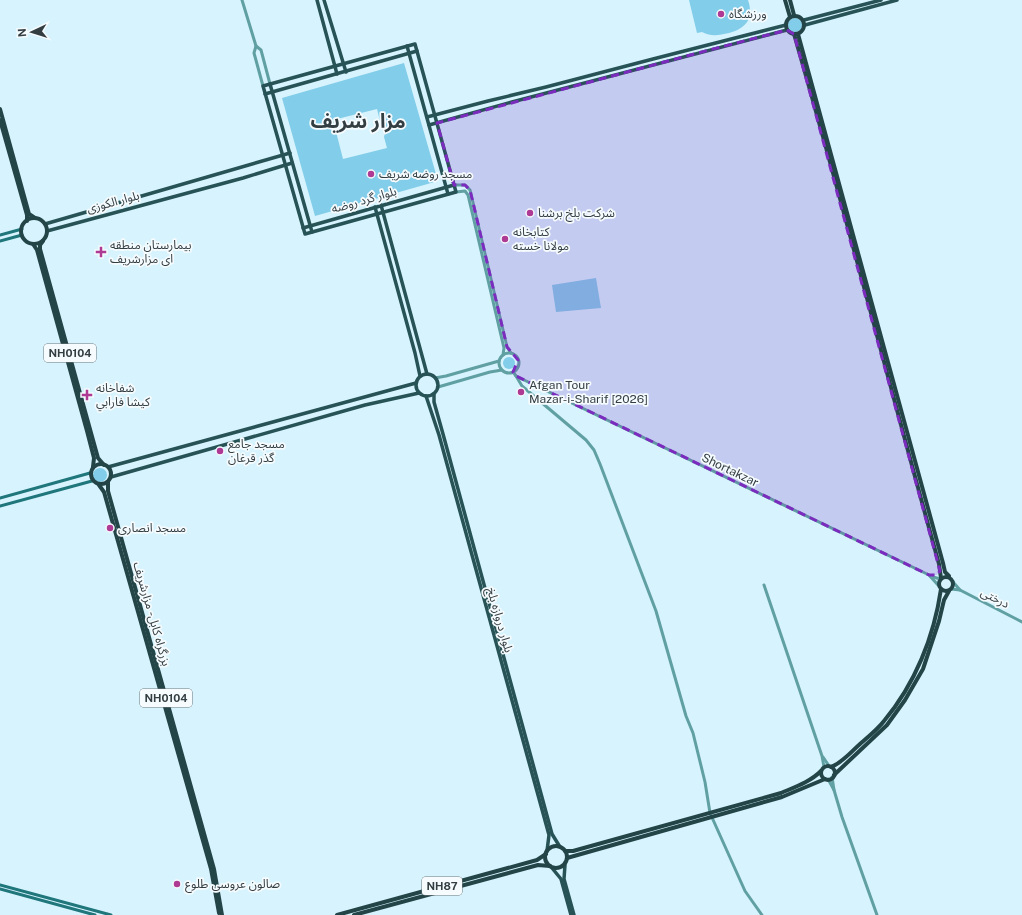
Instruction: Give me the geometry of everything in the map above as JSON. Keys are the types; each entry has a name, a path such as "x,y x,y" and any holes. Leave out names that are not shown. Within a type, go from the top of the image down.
{"highway":[{"path":"785,0 792,16"},
{"path":"790,0 792,16"},
{"path":"560,847 566,851 573,851 782,797 830,778 887,725 905,700 923,668 938,626 944,600 953,582 944,568 796,34 788,30 786,25 786,22 792,16 800,16 804,23 803,30 796,34"},
{"path":"564,865 568,858 781,793 807,782 826,768 841,762 884,722 902,697 922,661 937,612 941,578 939,564 796,34"},
{"path":"0,109 29,214 41,220 45,224 47,231"},
{"path":"0,120 27,221"},
{"path":"22,235 22,229 27,221 35,218"},
{"name":"NH0104","path":"47,231 45,238 40,245 40,249 98,458 111,472 111,477"},
{"name":"NH0104","path":"22,235 26,241 33,244 37,250 94,458 93,468"},
{"path":"33,244 43,241"},
{"path":"92,481 90,473 93,468 98,464 106,466"},
{"path":"98,485 108,482 111,477"},
{"name":"NH0104","path":"92,481 98,485"},
{"name":"بزرگراه کابل - مزارشریف","path":"108,482 108,491 214,869 220,915"},
{"name":"بزرگراه کابل - مزارشریف","path":"98,485 104,492 215,887 220,915"},
{"path":"941,578 948,576"},
{"path":"940,587 950,590"},
{"path":"826,768 834,770 830,778"},
{"path":"826,768 822,776 830,778"},
{"name":"NH87","path":"337,915 528,863 536,860 553,847 560,847"},
{"path":"566,851 568,858"},
{"path":"546,853 546,861 551,867"},
{"name":"NH87","path":"354,915 538,865 559,868 564,865"}],"main road":[{"path":"317,0 337,74"},
{"path":"324,0 346,72"},
{"path":"804,23 881,0"},
{"path":"804,23 897,0"},
{"path":"427,117 786,25"},
{"path":"324,28 332,26"},
{"path":"429,126 512,102 788,30"},
{"path":"270,84 312,232 305,234 263,86 270,84 334,66 415,44 456,192"},
{"path":"407,46 448,194"},
{"path":"265,94 417,52"},
{"name":"بلوار الکوزی","path":"45,224 290,153"},
{"name":"بلوار الکوزی","path":"47,231 292,163"},
{"name":"بلوار گرد روضه","path":"303,228 454,185"},
{"name":"بلوار گرد روضه","path":"312,232 456,192"},
{"path":"381,206 427,374"},
{"path":"375,207 416,353 420,376 416,383 416,388 419,393"},
{"path":"0,235 22,229"},
{"path":"0,241 22,235"},
{"path":"111,477 365,405 419,393 426,396 434,394 438,387 435,378 427,374 420,376"},
{"path":"106,466 416,383"},
{"name":"بلوار دروازه بلخ","path":"434,394 434,402 442,434 552,834 560,847"},
{"name":"بلوار دروازه بلخ","path":"426,396 439,435 549,835 546,853"},
{"path":"0,498 90,473"},
{"path":"0,506 92,481"},
{"path":"564,865 564,879 573,915"},
{"path":"551,867 562,879 573,915"},
{"path":"0,884 111,915"},
{"path":"0,889 95,915"}],"street":[{"path":"242,0 256,46 254,53 263,86"},
{"path":"256,46 261,50 270,84"},
{"path":"438,387 490,372 502,370 509,373 513,372 517,368 518,362 516,357 507,347 470,190 465,185 454,185"},
{"path":"435,378 499,361 503,355 504,348 468,195 464,191 456,192"},
{"path":"503,355 511,353"},
{"path":"499,361 502,370"},
{"path":"488,364 492,368 490,372"},
{"name":"Shortakzar","path":"513,372 516,376 930,576 940,587"},
{"path":"446,376 444,381 448,384"},
{"path":"516,376 522,386 586,440 594,450 656,611 686,716 693,733 705,782 711,815 745,891 762,915"},
{"path":"930,576 937,575 940,571"},
{"path":"930,576 941,578"},
{"path":"953,582 960,590"},
{"path":"764,585 826,768"},
{"path":"950,590 960,590"},
{"name":"درختی","path":"960,590 1022,622"},
{"path":"830,778 877,915"}],"highlighted area":[{"path":"787,30 794,34 940,571 937,575 929,575 516,376 513,372 518,360 507,347 470,190 465,185 454,185 437,123"}],"shaded area":[{"path":"689,0 748,0 750,12 748,21 745,25 729,33 709,35 702,32 697,33"},
{"path":"795,18 800,20 802,25 800,30 795,32 790,30 788,25 790,20"},
{"path":"404,63 438,181 315,216 282,98","holes":["377,109 382,129 385,133 384,137 387,148 343,159 333,120"]},
{"path":"596,278 601,308 556,312 552,285"},
{"path":"507,357 511,357 515,363 511,369 507,369 503,365 503,361"},
{"path":"97,468 103,468 107,472 107,478 103,482 97,482 93,478 93,472"}],"place":[{"name":"ورزشگاه","path":"721,14"},
{"name":"مسجد روضه شریف","path":"371,174"},
{"name":"شرکت بلخ برشنا","path":"530,213"},
{"name":"کتابخانه مولانا خسته","path":"505,239"},
{"name":"بیمارستان منطقه ای مزارشریف","path":"101,252"},
{"name":"Afgan Tour Mazar-i-Sharif [2026]","path":"521,392"},
{"name":"شفاخانه كيشا فارابي","path":"87,395"},
{"name":"مسجد جامع گذر قرغان","path":"220,451"},
{"name":"مسجد انصاری","path":"110,528"},
{"name":"صالون عروسی طلوع","path":"177,884"}],"district":[{"name":"مزار شريف","path":"358,121"}]}
